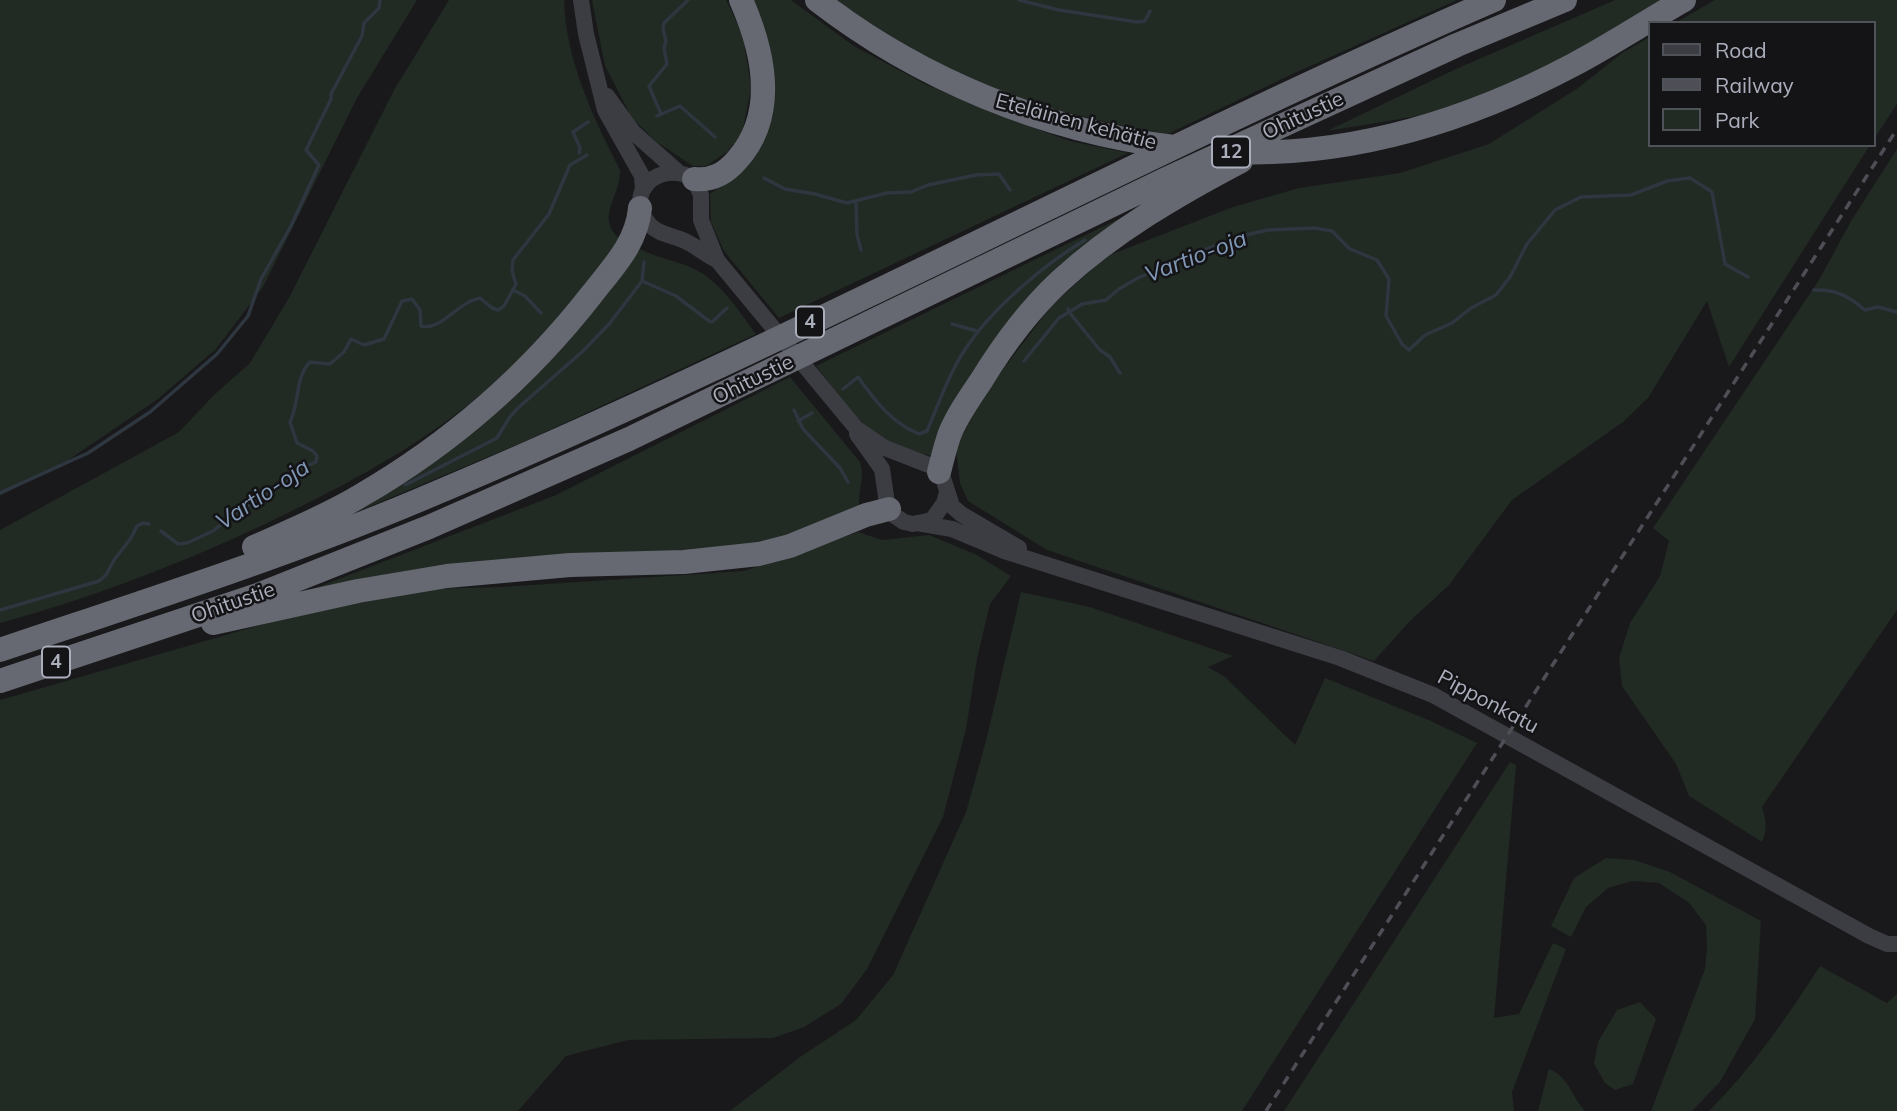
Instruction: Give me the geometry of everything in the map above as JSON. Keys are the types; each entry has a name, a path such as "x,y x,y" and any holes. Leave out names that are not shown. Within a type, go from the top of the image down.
{"highway":[{"path":"685,175 713,178 733,165 752,140 761,120 764,92 762,74 753,31 741,0"},
{"name":"Eteläinen kehätie","path":"817,0 849,25 900,57 954,85 1003,104 1138,142 1201,150 1266,153 1331,149 1399,134 1443,120 1534,84 1684,0"},
{"name":"Ohitustie","path":"0,650 337,533 417,501 627,409 1345,65 1494,0"},
{"name":"Ohitustie","path":"0,681 310,575 429,527 629,439 1166,179 1457,46 1565,0"},
{"path":"943,482 949,436 957,419 998,353 1041,300 1074,269 1116,237 1182,194 1457,46"},
{"path":"112,612 358,497 403,470 450,435 509,386 571,320 627,248 639,222 642,199"},
{"path":"113,643 262,614 358,591 447,576 570,565 684,562 759,554 889,509"}],"street":[{"path":"581,0 586,34 605,110 642,177 642,199 654,229 685,240 717,260"},
{"path":"600,85 633,132 685,175 701,195 701,220 717,260 822,390 856,428 900,456 925,462 943,482 944,503 932,520 917,523"},
{"path":"642,199 654,177 665,172 685,175"},
{"path":"856,428 859,439 883,469 889,509"},
{"name":"Pipponkatu","path":"943,482 952,506 961,514 1012,543 1032,558"},
{"name":"Pipponkatu","path":"889,509 895,517 904,522 952,529 1007,552 1340,658 1433,695 1869,936 1887,944 1897,944"}],"green space":[{"path":"0,0 417,0 357,98 263,287 216,349 158,399 67,461 0,496"},
{"path":"449,0 564,0 575,67 600,130 620,170 609,215 613,232 621,240 512,367 450,419 402,451 302,506 191,557 116,586 0,623 0,530 179,432 213,396 250,363 290,296 394,90"},
{"path":"592,0 726,0 743,35 751,88 742,134 727,152 706,166 693,166 657,142 632,118 605,66"},
{"path":"750,0 791,0 854,46 925,84 992,113 1070,141 1128,153 779,318 724,251 711,222 710,194 745,168 760,147 769,126 773,106 771,65"},
{"path":"833,0 1457,0 1168,134 1118,125 1022,101 937,65"},
{"path":"1615,0 1665,0 1570,56 1496,93 1435,112 1327,131 1456,69"},
{"path":"1715,0 1897,0 1897,104 1876,136 1876,21 1678,21"},
{"path":"1648,38 1648,147 1869,147 1729,367 1707,301 1648,398 1623,422 1512,500 1449,585 1410,621 1374,661 1047,550 968,501 960,483 956,448 985,393 1052,305 1107,256 1233,207 1299,188 1400,173 1489,144 1578,88 1622,53"},
{"path":"1897,149 1897,610 1762,807 1766,824 1762,842 1689,796 1676,764 1622,686 1619,658 1630,623 1660,576 1669,541 1653,528 1819,280 1851,221"},
{"path":"1139,209 1090,247 934,456 894,445 879,436 853,412 816,366"},
{"path":"638,248 690,267 710,279 727,296 756,334 528,440 335,521 377,495"},
{"path":"790,377 860,462 860,511 781,542 274,604 556,495"},
{"path":"858,532 882,540 929,535 977,555 1011,576 990,604 977,659 966,729 943,817 867,969 841,1004 804,1027 773,1038 628,1040 566,1056 518,1111 0,1111 0,700 278,620 426,589 502,587 744,571"},
{"path":"1021,592 1090,607 1233,656 1208,667 1225,677 1295,745 1325,678 1431,721 1477,743 1242,1111 730,1111 800,1057 856,1020 893,975 966,812 986,741"},
{"path":"1510,762 1516,765 1494,1018 1519,1014 1553,943 1566,949 1512,1092 1514,1111 1284,1111"},
{"path":"1606,858 1634,860 1670,872 1761,921 1755,1019 1720,1082 1692,1111 1651,1111 1705,969 1706,925 1689,903 1659,883 1633,881 1608,888 1586,907 1571,937 1551,926 1574,878"},
{"path":"1820,966 1887,1003 1897,994 1897,1111 1709,1111 1768,1042"},
{"path":"1640,1002 1656,1019 1633,1084 1615,1090 1605,1083 1594,1064 1598,1042 1617,1010"},
{"path":"1549,1069 1566,1082 1585,1111 1538,1111"}],"waterway":[{"path":"0,493 88,453 150,412 217,354 248,316 261,279 291,226 319,165 306,150 331,94 362,36 364,23 379,8 380,0"},
{"path":"661,114 649,86 667,64 664,23 688,0"},
{"path":"1019,0 1059,10 1137,22 1145,21 1150,11"},
{"name":"Vartio-oja","path":"657,116 680,106 715,137"},
{"path":"579,153 580,148 573,132 588,122"},
{"name":"Vartio-oja","path":"161,531 178,544 187,543 213,531 231,516 286,483 296,470 316,462 317,456 313,451 297,443 290,422 305,368 310,362 330,364 344,352 351,339 364,345 384,339 402,301 412,299 420,310 421,326 443,321 464,305 480,298 492,308 498,310 504,306 516,284 512,271 513,260 549,214 570,165 587,155"},
{"name":"Vartio-oja","path":"764,178 785,189 847,203 887,193 911,192 928,185 976,175 999,174 1010,190"},
{"name":"Vartio-oja","path":"1068,309 1069,312 1082,304 1106,300 1138,278 1190,255 1246,235 1268,230 1315,228 1332,231 1350,249 1377,260 1389,279 1386,316 1402,344 1409,350 1425,335 1452,323 1471,308 1496,295 1510,277 1527,244 1555,210 1581,197 1631,195 1667,181 1690,178 1712,192 1725,264 1748,277"},
{"path":"856,201 857,235 861,250"},
{"path":"843,389 858,377 878,403 900,424 919,434 927,431 954,368 977,333 1020,289 1052,262 1085,240"},
{"path":"405,485 497,438 519,407 583,351 610,323 642,281 644,262"},
{"path":"642,281 676,296 712,322 727,308"},
{"path":"513,290 525,296 541,313"},
{"name":"Vartio-oja","path":"1814,290 1841,294 1865,310 1878,307 1897,312"},
{"path":"1024,361 1059,318 1069,312 1100,350 1110,357 1120,373"},
{"path":"952,324 977,331"},
{"path":"794,410 803,429 840,468 848,482"},
{"path":"798,421 812,413"},
{"name":"Vartio-oja","path":"0,610 99,581 106,575 137,526 149,524"}],"railway":[{"path":"1266,1111 1897,129"}]}
